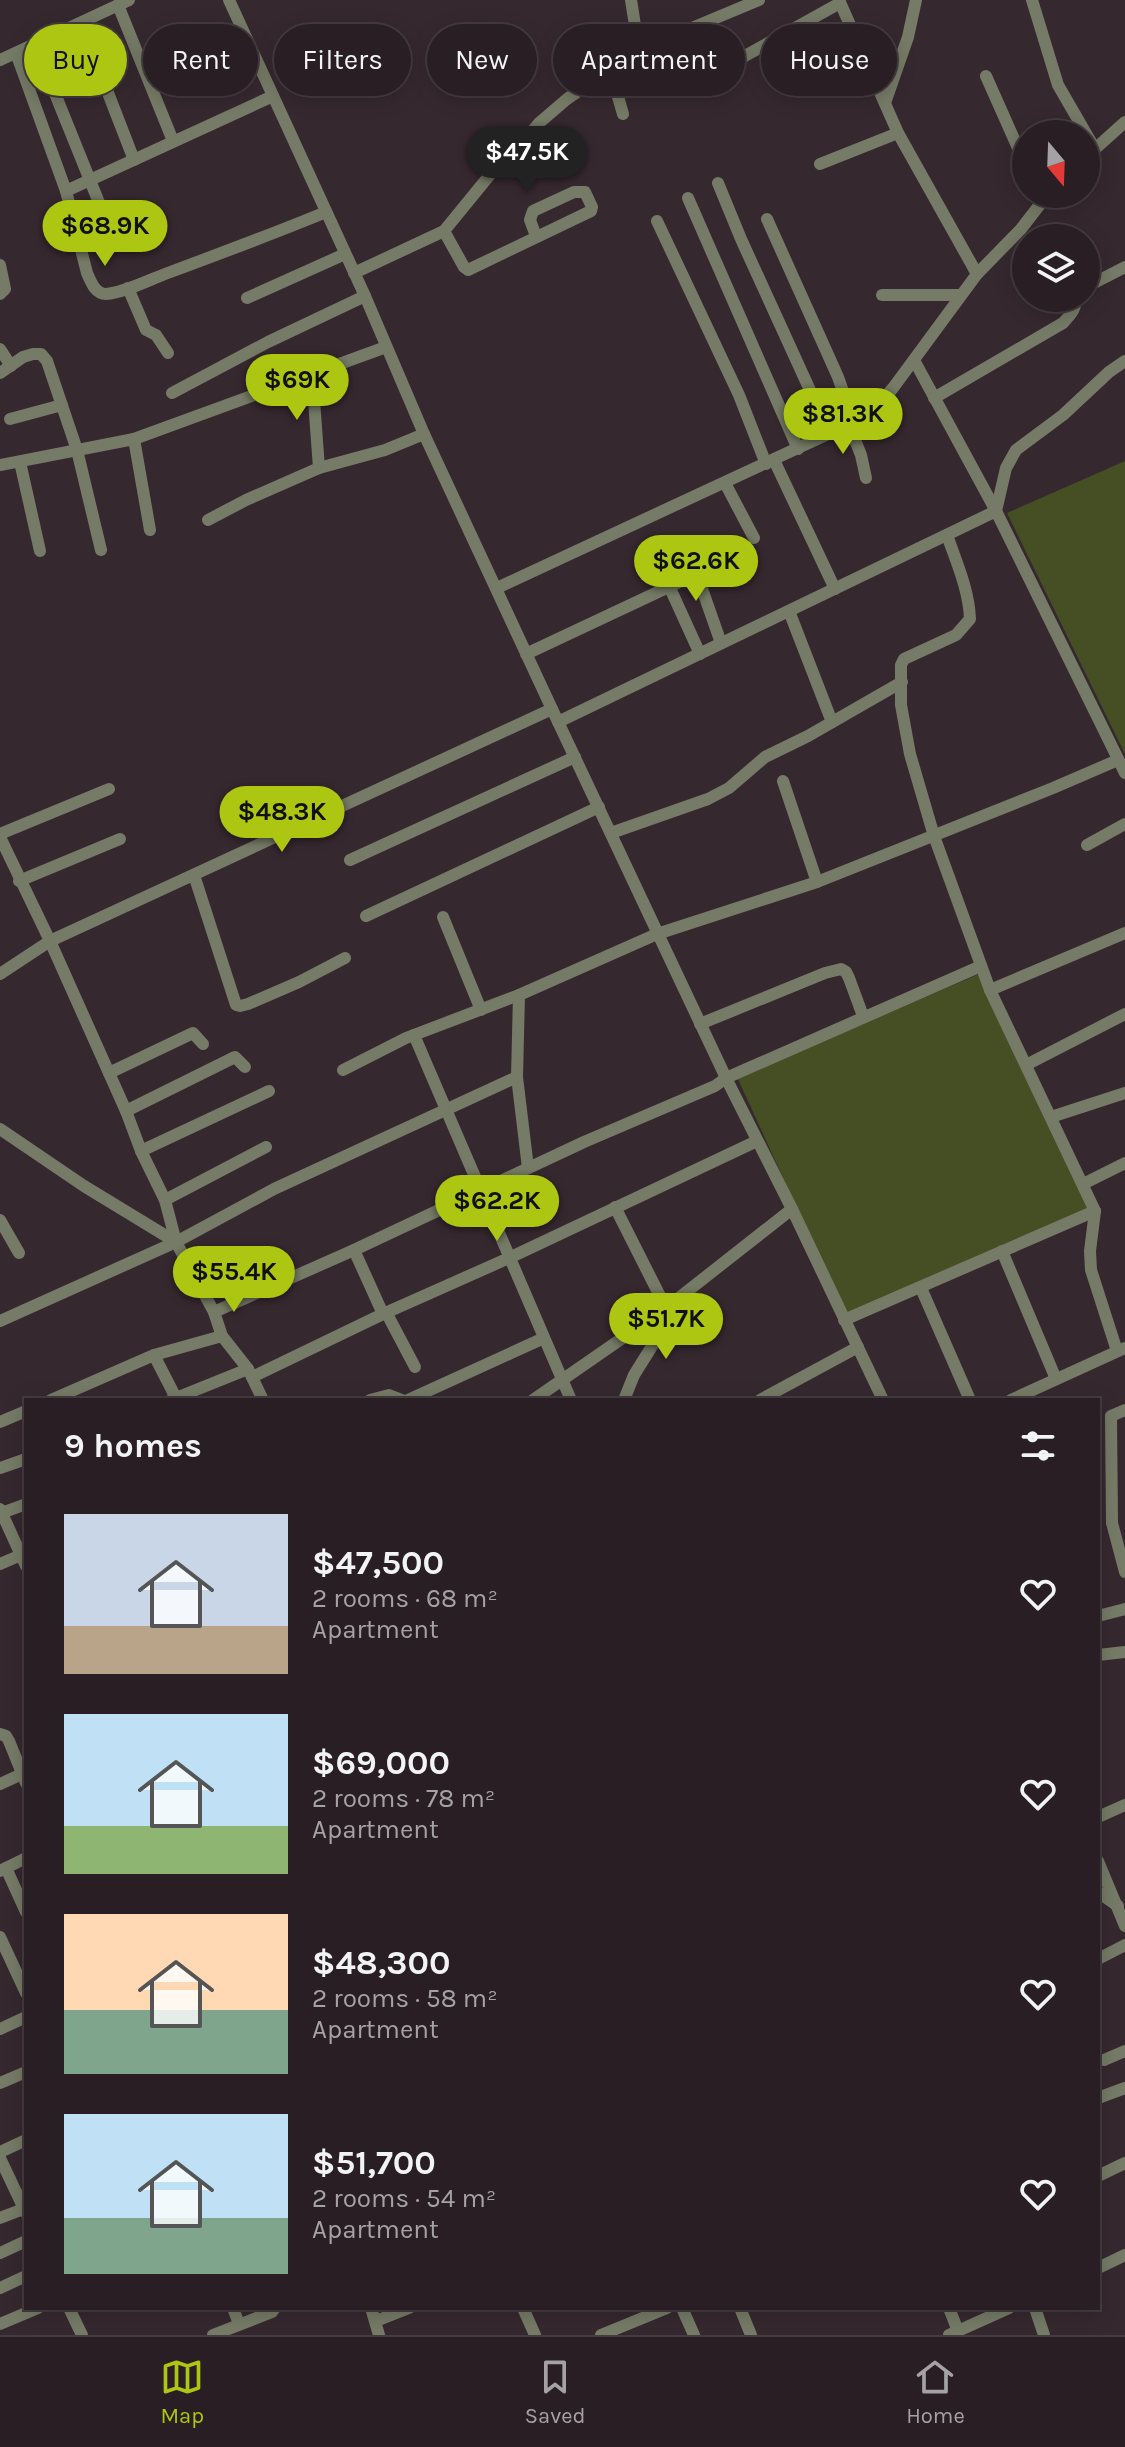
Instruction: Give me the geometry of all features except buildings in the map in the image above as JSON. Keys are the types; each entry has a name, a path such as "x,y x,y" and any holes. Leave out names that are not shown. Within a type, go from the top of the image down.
{"street":[{"path":"631,0 635,24"},
{"path":"701,24 759,0"},
{"path":"885,103 908,37 916,0"},
{"path":"1032,0 1058,85 1074,120"},
{"path":"233,1 424,434 526,654 700,1024 882,1398"},
{"path":"745,56 839,2 898,133 977,274"},
{"path":"78,24 124,3 173,141"},
{"path":"0,60 24,49"},
{"path":"16,53 66,191 87,273 98,291 106,294 128,288 326,212"},
{"path":"986,76 1012,134"},
{"path":"56,96 104,215 98,225 77,237"},
{"path":"109,96 134,160"},
{"path":"66,191 273,96"},
{"path":"354,273 444,231 493,171 539,123 571,96"},
{"path":"618,96 623,114"},
{"path":"1100,144 1125,122"},
{"path":"820,164 898,133"},
{"path":"718,183 830,434"},
{"path":"444,231 468,270 591,211 585,192 574,192 533,211 530,220 536,236"},
{"path":"688,198 798,449"},
{"path":"767,219 838,377 866,478"},
{"path":"657,221 770,462 835,589"},
{"path":"497,588 830,434 878,408 977,274 1012,244"},
{"path":"247,298 345,254"},
{"path":"0,265 5,289 0,294"},
{"path":"1100,280 1125,267"},
{"path":"128,288 146,330 156,335 168,353"},
{"path":"882,295 961,295"},
{"path":"172,393 268,342 365,296"},
{"path":"934,398 1063,323 1072,312"},
{"path":"0,465 134,439 386,347"},
{"path":"0,349 5,370 33,354 41,354 47,361 77,450 101,550"},
{"path":"914,360 996,511 1125,773"},
{"path":"996,511 1006,468 1016,450 1063,415 1125,361"},
{"path":"312,373 319,468"},
{"path":"10,419 62,405"},
{"path":"208,520 319,468 385,450 424,434"},
{"path":"134,439 150,530"},
{"path":"20,462 40,551"},
{"path":"725,483 754,538"},
{"path":"558,722 996,511"},
{"path":"947,535 962,579 970,619 956,635 904,659 901,665 901,705 910,754 934,836 990,990 1095,1211 1091,1270 1121,1350 1015,1398"},
{"path":"660,566 700,654"},
{"path":"526,654 692,576 699,579 721,643"},
{"path":"789,611 832,722"},
{"path":"611,833 708,799 729,788 765,757 902,682"},
{"path":"0,974 50,941 552,709"},
{"path":"350,860 575,757"},
{"path":"343,1070 414,1035 519,995 657,934 817,882 1118,760"},
{"path":"783,781 817,882"},
{"path":"109,789 0,838 50,941 165,1200 176,1242 214,1312 222,1336 250,1373 262,1398"},
{"path":"366,916 599,807"},
{"path":"1087,845 1125,824"},
{"path":"19,881 120,839"},
{"path":"194,875 233,999 238,1006 299,982 345,958"},
{"path":"443,917 481,1010"},
{"path":"990,990 1125,933"},
{"path":"214,1312 863,1016 981,966"},
{"path":"700,1024 835,970 846,972 863,1016"},
{"path":"519,995 517,1077 528,1168"},
{"path":"1026,1065 1125,1014"},
{"path":"109,1073 193,1033 203,1044"},
{"path":"414,1035 570,1398"},
{"path":"126,1111 235,1057 245,1067"},
{"path":"0,1321 176,1242 274,1189 517,1077"},
{"path":"141,1151 269,1091"},
{"path":"1051,1117 1125,1093"},
{"path":"0,1129 116,1207 176,1242"},
{"path":"178,1398 250,1373 509,1258 757,1141"},
{"path":"165,1200 266,1147"},
{"path":"1083,1184 1125,1163"},
{"path":"615,1207 663,1310 659,1335 634,1375 625,1398"},
{"path":"536,1398 663,1310 792,1209"},
{"path":"844,1320 1095,1211"},
{"path":"0,1220 19,1253"},
{"path":"354,1250 384,1313 415,1367"},
{"path":"1002,1251 1056,1379"},
{"path":"921,1288 969,1398"},
{"path":"56,1398 154,1355 222,1336"},
{"path":"409,1398 544,1338"},
{"path":"766,1398 858,1347"},
{"path":"154,1355 175,1398"},
{"path":"378,1398 389,1395 399,1398"},
{"path":"1125,1410 1111,1416 1112,1523 1125,1572"},
{"path":"0,1422 24,1412"},
{"path":"0,1468 24,1460"},
{"path":"1111,1504 1125,1499"},
{"path":"0,1564 23,1560 1,1511 24,1505"},
{"path":"1100,1526 1112,1523"},
{"path":"1100,1615 1125,1609"},
{"path":"1100,1655 1125,1652"},
{"path":"0,1734 9,1741 24,1778 0,1784"},
{"path":"1100,1816 1125,1805"},
{"path":"24,1859 3,1869 24,1908"},
{"path":"1100,1865 1122,1909 1125,1926"},
{"path":"1100,1893 1122,1909"},
{"path":"0,1937 24,1989"},
{"path":"1100,1958 1125,1945"},
{"path":"2,2023 24,2018"},
{"path":"1104,2060 1125,2051"},
{"path":"0,2083 24,2073"},
{"path":"1100,2097 1125,2088"},
{"path":"0,2152 24,2141"},
{"path":"0,2158 6,2177 24,2208"},
{"path":"1100,2175 1125,2163"},
{"path":"0,2218 24,2210"},
{"path":"0,2253 24,2242"},
{"path":"1100,2267 1124,2258"},
{"path":"0,2288 24,2277"},
{"path":"0,2324 33,2310"},
{"path":"70,2310 82,2335"},
{"path":"234,2310 239,2324"},
{"path":"213,2335 274,2310"},
{"path":"372,2310 379,2335"},
{"path":"376,2321 404,2310"},
{"path":"524,2310 535,2335"},
{"path":"601,2335 662,2310"},
{"path":"683,2310 694,2335"},
{"path":"741,2310 751,2335"},
{"path":"949,2310 954,2333 993,2311"},
{"path":"1036,2310 1044,2335"}],"green space":[{"path":"1125,461 1125,754 1007,513"},
{"path":"984,972 1092,1214 849,1322 737,1077"}]}
